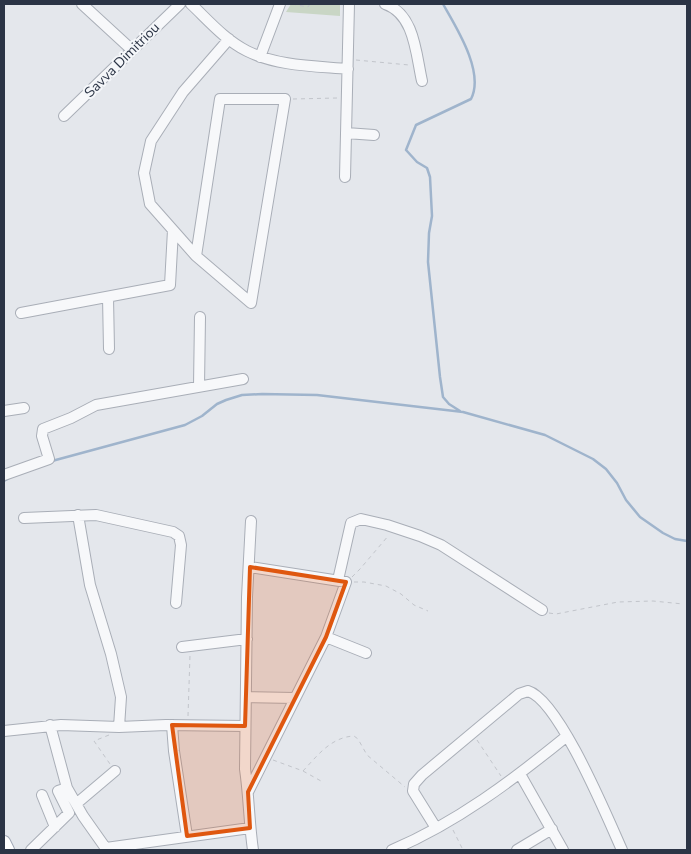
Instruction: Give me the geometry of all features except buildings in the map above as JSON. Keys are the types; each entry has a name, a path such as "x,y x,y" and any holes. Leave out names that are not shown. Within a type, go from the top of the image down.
{"main road":[{"path":"4,842 8,850"}],"street":[{"path":"82,4 132,50"},
{"name":"Savva Dimitriou","path":"64,116 180,4"},
{"path":"191,4 229,39 260,57 286,63 348,64"},
{"path":"260,57 280,4"},
{"path":"344,177 349,4"},
{"path":"385,4 397,10 407,22 422,81"},
{"path":"196,256 220,99 285,99 251,303 196,256 150,204 144,173 151,141 183,92 229,39"},
{"path":"346,134 374,135"},
{"path":"21,313 170,285 173,230"},
{"path":"108,297 109,349"},
{"path":"199,386 200,317"},
{"path":"4,475 49,458 42,436 42,431 45,427 71,418 96,404 243,379"},
{"path":"4,411 24,408"},
{"path":"78,515 90,585 112,654 121,697 115,730"},
{"path":"24,518 101,515 173,532 179,536 181,545 176,603"},
{"path":"248,792 326,637 342,581 352,523 361,519 395,528 440,545 542,610"},
{"path":"251,521 247,597 245,769 253,850"},
{"path":"250,567 342,581"},
{"path":"326,637 366,652"},
{"path":"186,647 247,639"},
{"path":"436,828 412,791 414,784 422,775 519,694 528,691 537,695 566,736 589,774 622,850"},
{"path":"246,697 295,698"},
{"path":"50,725 55,827"},
{"path":"4,731 50,725 115,730 172,726 246,726"},
{"path":"172,726 174,752 187,836"},
{"path":"392,850 436,828 506,784 566,736"},
{"path":"76,804 116,771"},
{"path":"520,774 563,850"},
{"path":"54,792 76,804 106,849 250,828"},
{"path":"31,850 69,813 54,792"},
{"path":"516,850 552,829"}],"path":[{"path":"292,4 308,7 310,4"},
{"path":"348,64 418,66"},
{"path":"285,99 347,95"},
{"path":"342,581 360,569 395,528"},
{"path":"342,581 386,586 401,594 414,605 428,611"},
{"path":"542,610 556,614 634,600 683,604"},
{"path":"186,647 188,726"},
{"path":"115,730 94,741 116,771"},
{"path":"473,733 506,784"},
{"path":"303,771 325,748 338,740 354,736 358,739 367,755 402,785 412,791"},
{"path":"266,758 303,771 320,781"},
{"path":"448,821 463,850"}],"highlighted area":[{"path":"250,567 346,582 326,637 248,792 250,828 187,836 172,725 245,726"}],"green space":[{"path":"291,4 340,4 340,16 286,12"}],"waterway":[{"path":"443,4 461,37 472,63 474,88 471,99 416,125 406,150 417,162 427,168 430,177 432,216 429,233 428,262 440,377 443,397 449,404 460,411"},
{"path":"52,461 185,425 202,416 217,404 242,395 317,395 463,412 545,435 593,459 606,469 617,483 626,500 640,517 663,533 675,539 687,541"},
{"path":"4,481 9,478"}]}
